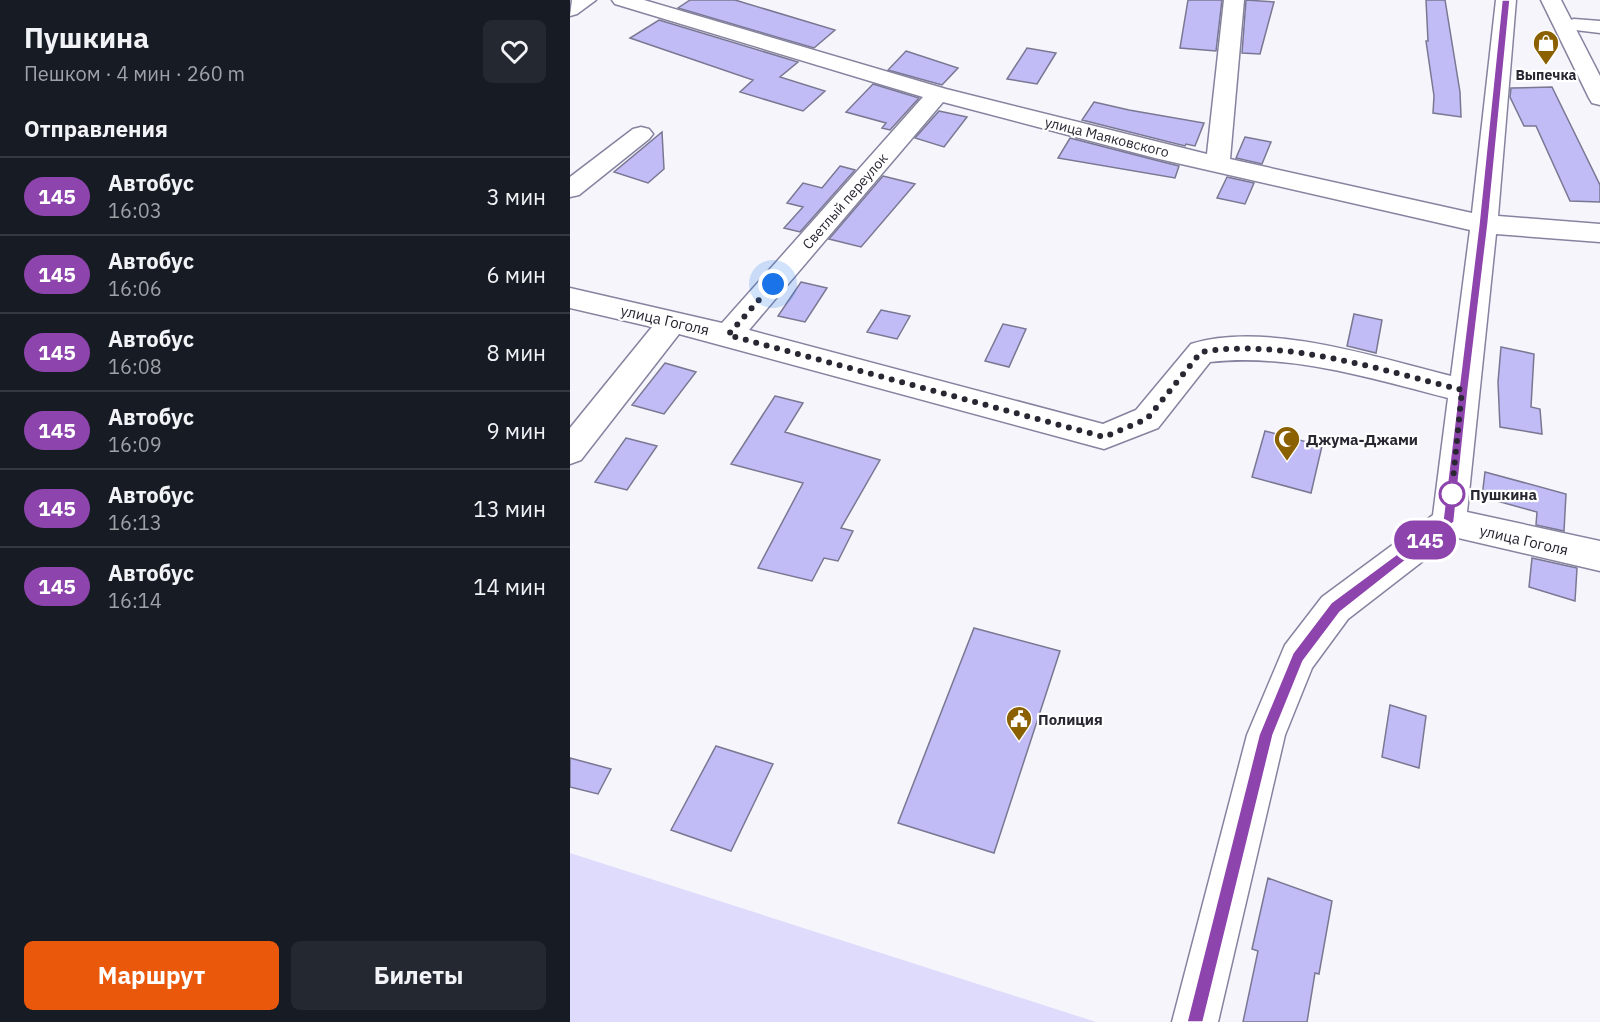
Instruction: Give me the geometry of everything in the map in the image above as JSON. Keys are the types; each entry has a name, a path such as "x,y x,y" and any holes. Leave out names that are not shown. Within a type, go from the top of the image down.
{"street":[{"path":"570,10 586,0"},
{"name":"улица Маяковского","path":"622,0 938,94 1155,150 1218,162 1484,224 1600,233"},
{"path":"1218,162 1234,0"},
{"path":"1195,1022 1266,735 1298,657 1335,608 1449,522 1462,390 1484,224 1506,0"},
{"path":"1551,0 1600,74"},
{"path":"1563,0 1568,25 1600,98"},
{"path":"1568,25 1600,27"},
{"name":"Светлый переулок","path":"728,335 938,94"},
{"path":"570,189 641,134"},
{"name":"улица Гоголя","path":"570,298 728,335 1104,437 1147,419 1201,352 1224,348 1268,348 1360,365 1462,390"},
{"path":"570,451 673,321"},
{"name":"улица Гоголя","path":"1449,522 1600,556"}],"shaded area":[{"path":"570,853 1096,1022 570,1022"}],"building":[{"path":"690,0 735,0 835,30 814,48 678,8"},
{"path":"1188,0 1222,0 1216,51 1180,48"},
{"path":"1246,0 1274,2 1260,54 1242,53"},
{"path":"1426,0 1445,0 1460,92 1461,117 1433,113 1434,96 1426,41 1428,41"},
{"path":"659,20 798,62 780,77 825,91 803,111 740,92 753,80 630,38"},
{"path":"1027,48 1056,53 1037,84 1007,79"},
{"path":"906,51 958,68 942,85 888,70"},
{"path":"873,84 919,98 890,130 882,128 886,123 846,112"},
{"path":"1552,87 1600,185 1600,202 1570,201 1536,126 1524,126 1510,97 1511,88"},
{"path":"1094,102 1204,123 1195,146 1186,144 1185,146 1082,120"},
{"path":"939,111 967,117 944,147 915,138"},
{"path":"662,132 664,169 648,183 614,172"},
{"path":"1245,137 1271,142 1262,164 1236,158"},
{"path":"1070,138 1179,166 1175,178 1058,158"},
{"path":"840,166 855,170 800,232 784,228 803,207 787,203 803,183 822,188"},
{"path":"883,176 915,184 861,247 829,239"},
{"path":"1227,177 1254,183 1245,204 1217,198"},
{"path":"801,282 827,288 805,322 778,316"},
{"path":"881,310 910,316 897,339 867,332"},
{"path":"1354,314 1382,320 1376,353 1347,346"},
{"path":"1003,324 1026,329 1009,367 985,361"},
{"path":"1501,347 1534,354 1531,407 1540,409 1542,434 1500,427 1498,382"},
{"path":"665,363 696,372 664,414 632,405"},
{"path":"775,396 803,403 785,432 880,460 841,528 853,531 838,561 824,558 812,581 758,568 803,483 731,464"},
{"name":"Джума-Джами","path":"1265,431 1322,446 1311,493 1252,477"},
{"path":"626,438 657,446 627,490 595,482"},
{"path":"1485,472 1566,494 1564,531 1536,525 1537,512 1482,497"},
{"path":"1532,558 1577,568 1575,601 1529,587"},
{"path":"974,628 1060,651 994,853 898,823"},
{"path":"1390,705 1426,716 1419,768 1382,757"},
{"path":"716,746 773,764 731,851 671,830"},
{"path":"570,758 611,769 598,794 570,787"},
{"path":"1268,878 1332,901 1319,974 1315,973 1307,1022 1243,1022 1258,951 1252,949"}],"bus line":[{"name":"145","path":"1195,1022 1266,735 1298,657 1335,608 1449,522 1462,390 1484,224 1506,0"}],"place":[{"name":"Выпечка","path":"1546,66"},
{"name":"Джума-Джами","path":"1287,462"},
{"name":"Пушкина","path":"1452,494"},
{"name":"Полиция","path":"1019,742"}],"route":[{"path":"773,284 728,335 1104,437 1147,419 1201,352 1224,348 1268,348 1360,365 1462,390 1451,500 1452,494"}]}
